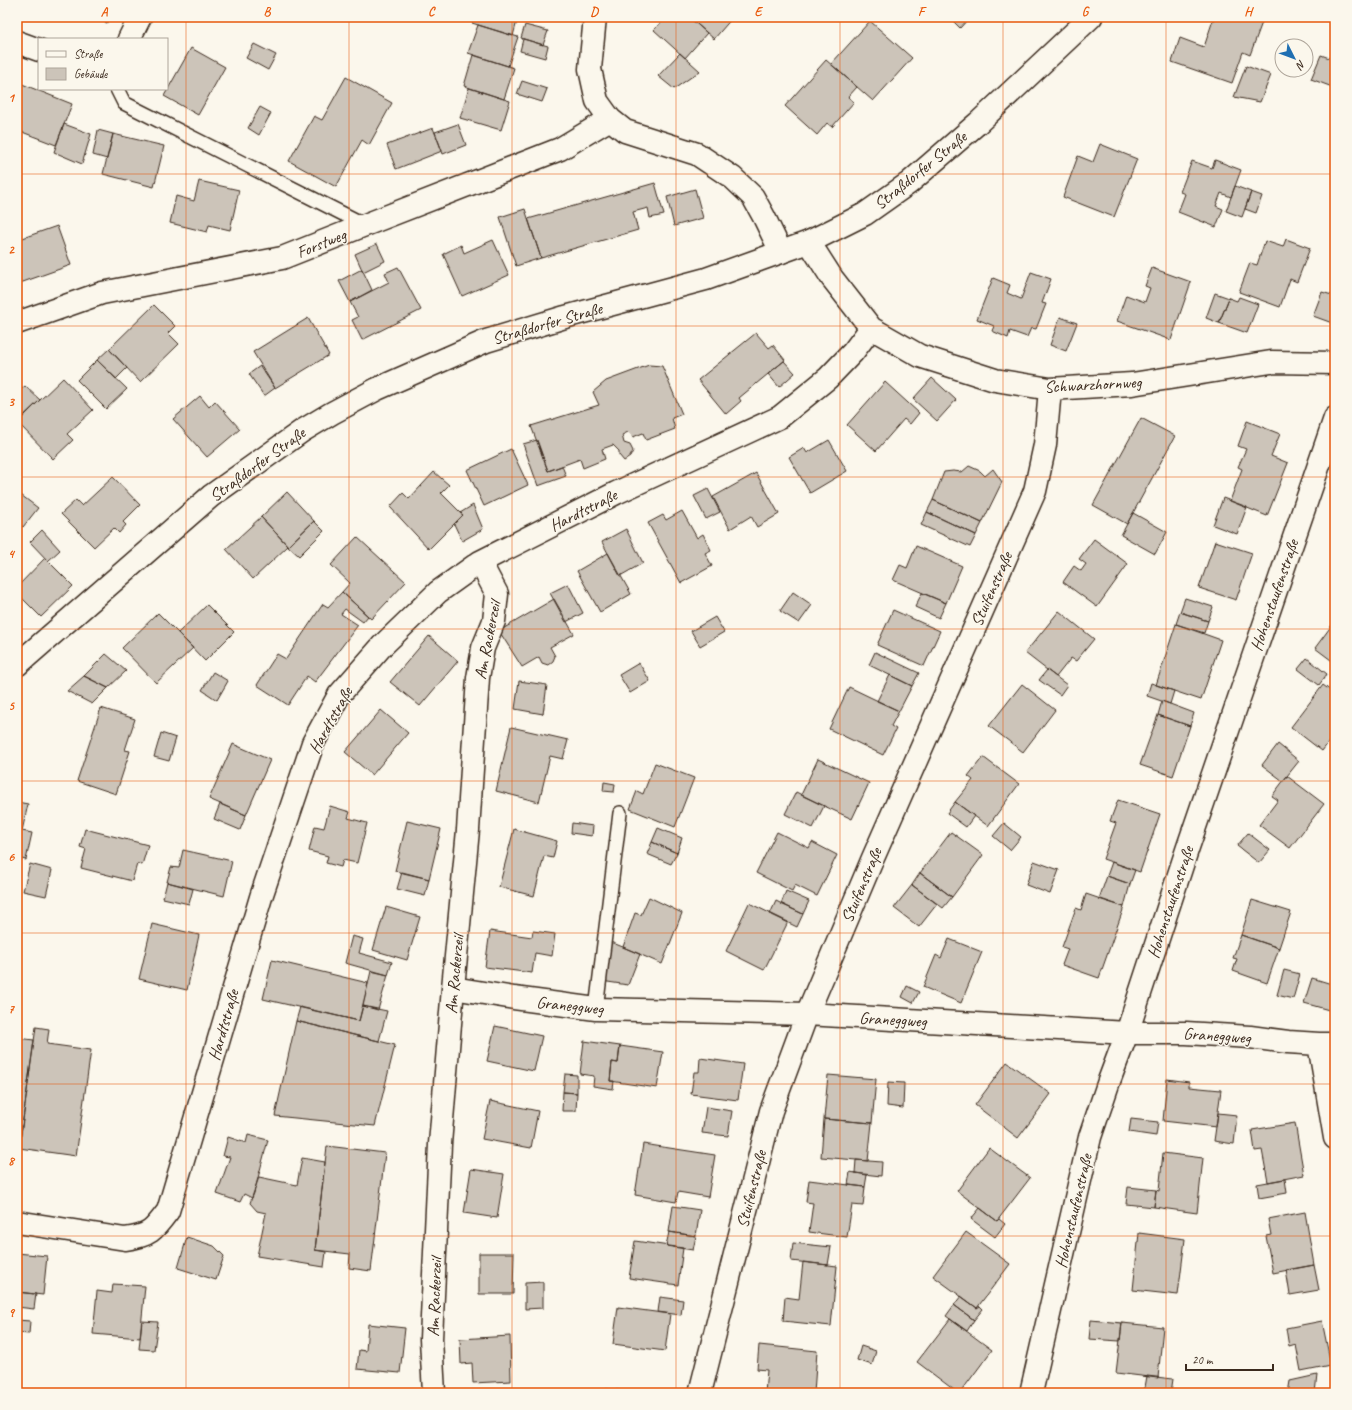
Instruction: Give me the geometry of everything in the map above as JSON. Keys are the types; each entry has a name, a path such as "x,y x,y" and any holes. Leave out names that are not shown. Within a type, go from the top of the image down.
{"street":[{"path":"130,38 140,17"},
{"path":"595,17 590,69 597,102 610,119 625,131 697,154 733,178 753,197 781,252"},
{"name":"Straßdorfer Straße","path":"17,665 211,496 302,431 377,388 486,341 565,317 706,279 809,242 865,214 909,183 983,118 1091,17"},
{"path":"17,42 38,50"},
{"name":"Forstweg","path":"17,323 102,293 282,258 560,149 610,119"},
{"name":"Schwarzhornweg","path":"809,242 832,278 871,328 920,356 995,380 1050,389 1132,384 1272,362 1335,364"},
{"name":"Hardtstraße","path":"17,1222 125,1239 139,1237 154,1229 168,1211 260,898 313,743 340,696 382,646 438,592 480,562 616,493 780,417 828,378 853,352 871,328"},
{"name":"Stuifenstraße","path":"700,1393 771,1111 807,1014 873,858 1034,491 1045,445 1050,389"},
{"name":"Hohenstaufenstraße","path":"1030,1393 1090,1137 1127,1033 1187,850 1335,418"},
{"name":"Am Rackerzeil","path":"434,1393 431,1339 440,1144 468,830 478,678 483,648 494,621 497,594 480,562"},
{"name":"Graneggweg","path":"453,988 596,1009 807,1014 1127,1033 1186,1033 1327,1044"},
{"path":"1327,1044 1335,1138"}],"lane":[{"path":"118,90 124,103 365,225"},
{"path":"596,1009 620,813"}],"building":[{"path":"93,17 109,17 107,23"},
{"path":"474,17 518,17 513,36 472,23"},
{"path":"666,17 689,17 707,33 685,58 654,30"},
{"path":"689,17 733,17 714,39"},
{"path":"735,17 744,17 740,21"},
{"path":"949,17 970,17 960,28"},
{"path":"1214,17 1264,17 1250,55 1243,52 1232,83 1172,62 1180,38 1204,47"},
{"path":"870,21 912,58 873,101 831,64"},
{"path":"478,25 518,37 508,66 468,53"},
{"path":"525,25 548,31 543,45 521,38"},
{"path":"523,39 548,46 545,58 520,51"},
{"path":"254,44 276,55 268,70 246,58"},
{"path":"191,48 225,67 198,115 164,96"},
{"path":"680,53 700,71 674,89 658,76"},
{"path":"473,55 514,68 504,99 464,86"},
{"path":"1321,55 1335,60 1335,88 1311,79 1314,78 1314,72"},
{"path":"826,60 857,87 848,97 854,102 832,127 827,123 817,135 785,106"},
{"path":"1246,66 1271,75 1260,102 1234,97"},
{"path":"346,77 392,103 369,145 362,140 336,187 289,161 314,116 322,120"},
{"path":"522,81 547,89 542,102 517,94"},
{"path":"22,84 72,104 56,145 17,130 17,95"},
{"path":"469,88 510,101 501,130 460,118"},
{"path":"260,107 271,113 259,135 248,128"},
{"path":"64,124 91,134 82,164 54,152"},
{"path":"458,124 466,145 443,154 435,132"},
{"path":"433,128 442,151 396,169 387,145"},
{"path":"98,130 113,134 107,159 93,155"},
{"path":"113,134 164,146 154,187 103,174"},
{"path":"1100,144 1137,159 1114,217 1063,197 1078,156 1093,162"},
{"path":"1215,160 1241,170 1231,197 1221,193 1216,206 1223,209 1216,227 1178,212 1185,194 1180,192 1192,161 1212,168"},
{"path":"199,181 239,190 230,230 209,225 207,232 170,223 176,196 194,201"},
{"path":"655,183 664,215 650,218 648,208 633,212 638,230 541,258 528,219"},
{"path":"1235,186 1251,192 1242,217 1226,211"},
{"path":"695,189 703,218 674,226 667,197"},
{"path":"1251,192 1262,196 1256,213 1245,209"},
{"path":"525,209 541,258 516,266 500,217"},
{"path":"57,226 71,265 20,283 17,273 17,240"},
{"path":"1286,239 1310,248 1297,282 1290,279 1280,307 1239,292 1250,263 1257,265 1265,241 1283,247"},
{"path":"493,240 509,275 462,296 443,254 461,245 464,253"},
{"path":"377,244 385,261 363,272 355,254"},
{"path":"398,267 421,310 362,340 352,320 358,317 350,302 389,282 385,273"},
{"path":"1152,268 1191,282 1171,340 1117,321 1126,295 1145,302 1150,288 1145,286"},
{"path":"362,269 372,290 350,302 339,281"},
{"path":"1031,272 1051,279 1042,303 1046,304 1036,329 1031,328 1027,337 1010,331 1008,338 992,331 994,326 977,319 993,278 1010,285 1007,293 1021,299"},
{"path":"17,273 20,283 17,285"},
{"path":"1322,292 1335,296 1335,324 1313,316"},
{"path":"1215,293 1229,298 1219,323 1206,318"},
{"path":"1239,297 1258,304 1247,333 1219,323 1229,298 1237,301"},
{"path":"154,305 175,326 168,333 179,344 140,382 109,349"},
{"path":"1060,317 1077,323 1066,351 1050,345"},
{"path":"308,318 329,355 275,388 253,352"},
{"path":"756,333 769,348 773,345 785,360 739,398 741,401 726,414 698,380"},
{"path":"109,349 127,368 116,379 97,360"},
{"path":"97,360 127,389 106,409 77,380"},
{"path":"784,361 795,373 779,387 768,374"},
{"path":"649,365 662,366 682,414 672,418 675,429 646,440 643,433 633,437 628,432 622,435 624,443 630,445 633,451 630,457 624,461 619,455 619,451 613,445 602,449 605,459 583,468 580,459 548,471 531,426 599,405 593,392 606,381"},
{"path":"260,366 275,388 264,396 249,374"},
{"path":"63,378 93,410 67,434 73,440 53,459 17,422"},
{"path":"932,378 956,400 937,421 913,399"},
{"path":"885,382 919,413 910,424 904,419 876,451 847,425"},
{"path":"25,386 40,400 22,418 17,412 17,393"},
{"path":"200,396 209,407 215,401 240,429 207,457 173,419"},
{"path":"1141,418 1175,436 1127,524 1093,505"},
{"path":"1247,421 1280,434 1271,456 1288,463 1267,516 1230,501 1242,469 1238,467 1246,449 1238,446"},
{"path":"537,440 548,471 562,466 566,476 538,486 523,444"},
{"path":"829,440 847,471 810,493 789,457 804,448 807,453"},
{"path":"511,449 528,485 484,506 467,470"},
{"path":"969,466 980,471 985,476 993,469 1002,482 982,523 933,500 944,472 962,472"},
{"path":"434,472 449,485 441,493 463,515 429,549 390,507 403,493 409,499"},
{"path":"756,473 779,514 757,527 751,516 730,529 713,497"},
{"path":"113,477 140,505 123,522 126,525 119,533 114,528 94,547 61,514 76,500 82,506"},
{"path":"708,489 720,512 706,519 694,496"},
{"path":"17,492 38,508 23,527 17,523"},
{"path":"287,492 314,521 288,546 261,517"},
{"path":"1223,498 1247,507 1237,534 1213,525"},
{"path":"933,500 982,523 976,535 927,512"},
{"path":"473,505 483,529 462,541 454,524 463,515 460,513"},
{"path":"682,511 697,538 703,534 711,550 705,553 712,566 681,583 648,523 663,515 666,520"},
{"path":"927,512 976,535 970,547 921,525"},
{"path":"1133,513 1167,532 1155,554 1121,535"},
{"path":"261,517 288,546 253,579 226,549"},
{"path":"314,521 324,531 299,556 288,546"},
{"path":"626,529 643,563 620,576 602,542"},
{"path":"42,530 60,550 48,561 30,542"},
{"path":"357,537 406,582 371,619 342,592 350,583 331,565"},
{"path":"1094,539 1128,564 1097,607 1063,582 1074,566 1081,571 1086,564 1079,559"},
{"path":"1215,541 1252,553 1236,600 1199,588"},
{"path":"916,546 962,566 946,603 893,580 900,565 907,568"},
{"path":"608,553 631,594 600,612 577,571"},
{"path":"45,558 73,586 41,617 17,593 17,587"},
{"path":"568,584 583,613 566,622 550,593"},
{"path":"342,592 368,616 363,622 345,609 341,614 358,625 315,682 307,676 288,705 257,685 277,654 286,659 323,604 328,607"},
{"path":"793,592 812,605 799,623 780,611"},
{"path":"922,593 946,603 939,618 915,607"},
{"path":"1185,598 1213,607 1208,621 1180,612"},
{"path":"554,599 574,634 550,647 555,656 553,661 548,665 542,663 539,657 522,667 499,631"},
{"path":"207,605 234,632 205,661 178,633"},
{"path":"893,610 940,631 924,666 877,645"},
{"path":"1059,611 1094,639 1076,661 1071,658 1056,677 1025,653"},
{"path":"1180,612 1208,621 1204,633 1176,624"},
{"path":"158,613 193,648 156,683 122,648"},
{"path":"715,617 724,632 700,646 691,631"},
{"path":"1335,621 1335,663 1315,648"},
{"path":"1176,624 1221,640 1201,700 1156,685"},
{"path":"429,636 458,661 420,706 390,682"},
{"path":"875,652 919,673 912,686 869,665"},
{"path":"106,654 126,671 108,688 84,676"},
{"path":"1307,658 1327,674 1319,685 1298,669"},
{"path":"639,663 650,681 630,693 619,675"},
{"path":"1047,670 1067,685 1060,695 1039,680"},
{"path":"213,672 228,681 217,700 202,690"},
{"path":"890,675 912,686 899,711 877,701"},
{"path":"84,676 108,688 92,704 67,691"},
{"path":"519,681 547,685 543,714 515,709"},
{"path":"1151,683 1174,691 1170,704 1147,696"},
{"path":"1022,684 1055,710 1023,752 989,726"},
{"path":"1323,685 1335,694 1335,734 1322,751 1291,727"},
{"path":"849,687 899,711 891,726 896,729 883,755 829,729"},
{"path":"1162,701 1194,713 1190,726 1158,715"},
{"path":"101,708 135,719 125,750 130,751 116,794 77,781"},
{"path":"381,710 408,733 372,775 345,752"},
{"path":"1158,715 1190,726 1173,776 1140,765"},
{"path":"511,727 568,740 563,759 550,756 539,802 496,791"},
{"path":"161,733 176,738 169,761 154,757"},
{"path":"233,744 270,760 246,815 209,799"},
{"path":"1278,744 1299,761 1283,781 1262,765"},
{"path":"983,757 1019,784 988,826 955,802 973,780 968,776"},
{"path":"818,759 869,783 852,819 801,795"},
{"path":"655,763 694,778 675,827 630,809 637,791 643,794"},
{"path":"1287,776 1324,804 1290,848 1259,825 1278,800 1272,796"},
{"path":"604,782 615,784 614,792 603,791"},
{"path":"796,792 824,806 813,828 785,814"},
{"path":"1118,800 1160,814 1140,872 1103,859 1116,823 1110,821"},
{"path":"17,802 28,804 22,831 32,833 26,860 17,858"},
{"path":"955,802 974,816 966,827 947,813"},
{"path":"220,804 246,815 240,830 214,819"},
{"path":"330,806 350,812 348,818 367,823 357,863 343,860 341,867 326,863 328,856 309,851 315,826 324,828"},
{"path":"407,821 441,829 429,879 395,871"},
{"path":"572,823 593,826 592,836 571,833"},
{"path":"1004,823 1021,837 1010,850 993,836"},
{"path":"658,828 682,838 677,853 652,842"},
{"path":"85,829 148,845 142,865 137,864 132,881 81,868 86,849 80,847"},
{"path":"514,829 557,841 553,858 544,856 534,896 499,887"},
{"path":"777,832 809,848 812,842 837,855 817,896 795,885 792,891 756,873"},
{"path":"951,832 983,855 952,897 920,873"},
{"path":"1248,833 1270,850 1259,863 1237,846"},
{"path":"652,842 677,853 671,864 647,854"},
{"path":"183,850 232,861 224,896 167,882 171,867 179,868"},
{"path":"1034,861 1059,870 1050,894 1026,885"},
{"path":"1112,862 1135,870 1130,884 1107,876"},
{"path":"30,864 52,870 46,896 23,891"},
{"path":"402,872 429,879 425,896 397,889"},
{"path":"920,873 952,897 943,908 912,885"},
{"path":"1107,876 1130,884 1124,907 1099,899"},
{"path":"167,882 193,889 189,904 163,898"},
{"path":"912,885 937,904 919,927 894,908"},
{"path":"786,891 809,901 803,914 781,904"},
{"path":"1086,894 1124,907 1099,978 1062,965 1068,949 1062,947 1076,908 1081,910"},
{"path":"649,897 682,913 662,964 623,947 635,913 641,915"},
{"path":"1252,900 1291,912 1279,948 1241,935"},
{"path":"776,901 803,914 797,927 770,914"},
{"path":"749,903 788,922 764,970 726,951"},
{"path":"386,907 420,917 407,960 373,950"},
{"path":"152,924 199,935 187,990 139,979"},
{"path":"490,931 532,937 533,931 555,934 552,956 535,953 532,973 485,967"},
{"path":"1241,935 1279,948 1267,983 1233,971 1237,959 1233,958"},
{"path":"352,936 363,939 359,953 392,962 388,975 345,963"},
{"path":"949,939 982,952 961,1003 923,987 936,955 941,958"},
{"path":"608,941 640,954 628,985 601,981"},
{"path":"272,960 368,983 359,1021 263,999"},
{"path":"1284,970 1300,974 1293,999 1277,995"},
{"path":"371,971 388,975 378,1010 363,1006"},
{"path":"1312,978 1335,985 1335,991 1329,1010 1304,1003"},
{"path":"907,986 919,992 913,1003 902,997"},
{"path":"363,1006 387,1011 379,1041 296,1021 300,1007 359,1021"},
{"path":"296,1021 395,1045 375,1126 275,1116"},
{"path":"495,1026 542,1036 534,1071 487,1061"},
{"path":"36,1027 49,1029 47,1044 91,1050 76,1156 19,1148"},
{"path":"17,1038 34,1040 19,1148 17,1148"},
{"path":"584,1041 620,1046 618,1063 612,1062 610,1081 614,1081 613,1089 593,1086 594,1076 580,1074"},
{"path":"620,1046 663,1052 657,1088 610,1081 612,1062 618,1063"},
{"path":"700,1058 743,1064 738,1100 691,1094 694,1072 699,1072"},
{"path":"1007,1062 1051,1094 1018,1138 975,1105"},
{"path":"565,1074 577,1075 577,1093 563,1092"},
{"path":"828,1075 876,1079 872,1123 824,1119"},
{"path":"1167,1079 1189,1082 1189,1087 1221,1090 1216,1127 1163,1121"},
{"path":"888,1082 904,1083 903,1108 887,1106"},
{"path":"563,1092 577,1093 576,1111 562,1111"},
{"path":"490,1101 538,1111 531,1148 482,1139"},
{"path":"706,1107 732,1111 728,1136 702,1133"},
{"path":"1218,1113 1237,1115 1234,1144 1214,1141"},
{"path":"824,1119 872,1123 868,1161 821,1157"},
{"path":"1131,1119 1158,1122 1156,1136 1129,1132"},
{"path":"1295,1123 1304,1175 1268,1182 1262,1150 1255,1151 1252,1130"},
{"path":"248,1135 268,1140 252,1198 244,1194 240,1202 217,1194 230,1157 223,1156 228,1137 246,1143"},
{"path":"643,1144 715,1155 708,1197 678,1192 676,1202 635,1195"},
{"path":"327,1146 385,1153 371,1271 349,1268 350,1254 315,1250"},
{"path":"989,1148 1030,1178 997,1221 957,1191"},
{"path":"1163,1153 1203,1158 1197,1213 1154,1207 1156,1190 1159,1191"},
{"path":"302,1158 325,1162 315,1250 326,1252 324,1267 257,1256 266,1213 257,1211 250,1203 259,1177 297,1185"},
{"path":"856,1160 882,1162 881,1176 855,1173"},
{"path":"471,1169 504,1174 497,1218 464,1213"},
{"path":"850,1172 867,1175 865,1187 848,1185"},
{"path":"1285,1179 1287,1193 1259,1198 1257,1184"},
{"path":"809,1180 865,1187 863,1206 852,1205 847,1237 809,1232 813,1203 806,1202"},
{"path":"1128,1187 1156,1190 1154,1207 1126,1204"},
{"path":"673,1206 700,1210 696,1236 669,1232"},
{"path":"980,1208 997,1221 999,1219 1005,1224 995,1237 971,1219"},
{"path":"1305,1212 1314,1265 1273,1273 1266,1236 1271,1235 1268,1219"},
{"path":"669,1232 696,1236 693,1250 666,1246"},
{"path":"966,1232 1010,1264 977,1308 933,1276"},
{"path":"1139,1233 1185,1239 1178,1295 1133,1290"},
{"path":"187,1237 214,1246 224,1256 216,1280 178,1268"},
{"path":"635,1241 683,1248 678,1285 629,1278"},
{"path":"793,1243 831,1247 828,1265 791,1261"},
{"path":"17,1253 47,1256 43,1295 17,1292"},
{"path":"479,1253 514,1253 513,1294 479,1294"},
{"path":"803,1262 837,1266 831,1326 783,1321 785,1297 799,1299"},
{"path":"1314,1265 1319,1290 1290,1295 1286,1270"},
{"path":"543,1282 543,1308 525,1309 525,1283"},
{"path":"113,1284 145,1286 140,1338 93,1334 97,1291 112,1293"},
{"path":"17,1292 36,1294 34,1309 17,1307"},
{"path":"961,1296 977,1308 980,1306 983,1309 974,1320 954,1305"},
{"path":"660,1297 683,1300 681,1315 658,1312"},
{"path":"954,1305 974,1320 967,1331 946,1316"},
{"path":"618,1307 670,1314 665,1351 613,1344"},
{"path":"950,1319 992,1350 960,1393 917,1362"},
{"path":"17,1320 30,1321 29,1334 17,1333"},
{"path":"1091,1320 1122,1323 1120,1341 1089,1339"},
{"path":"142,1321 158,1322 154,1350 139,1349"},
{"path":"1322,1321 1331,1365 1301,1371 1296,1345 1289,1347 1286,1328"},
{"path":"1122,1323 1163,1327 1158,1378 1116,1373"},
{"path":"368,1324 405,1328 400,1373 357,1369 359,1350 366,1351"},
{"path":"510,1336 511,1381 473,1383 472,1363 461,1364 460,1339"},
{"path":"759,1345 817,1351 814,1393 765,1393 767,1370 757,1369"},
{"path":"861,1346 876,1351 872,1365 857,1360"},
{"path":"1317,1375 1315,1393 1288,1393 1290,1381"},
{"path":"1147,1376 1173,1379 1171,1393 1144,1393"},
{"path":"606,1389 645,1393 606,1393"}]}
